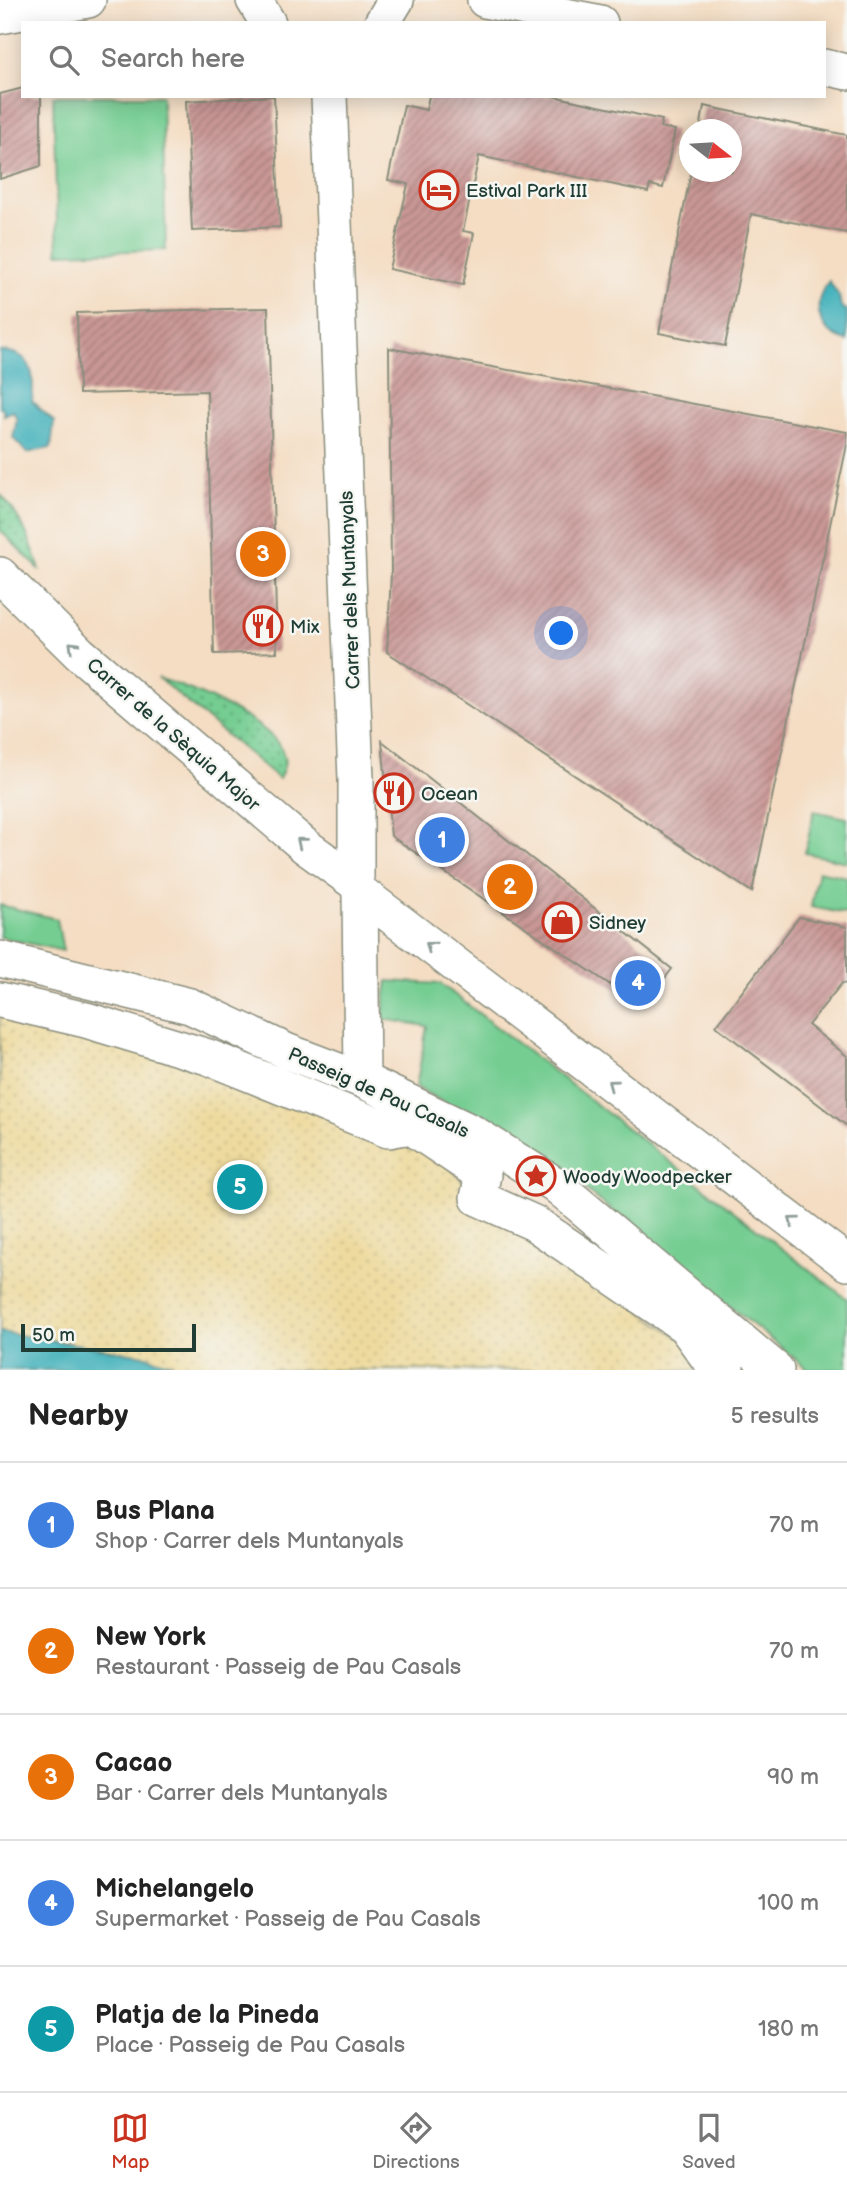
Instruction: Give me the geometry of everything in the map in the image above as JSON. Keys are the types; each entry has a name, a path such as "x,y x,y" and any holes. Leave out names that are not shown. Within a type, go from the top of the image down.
{"street":[{"path":"0,16 88,0"},
{"path":"254,0 267,21"},
{"path":"485,0 590,21"},
{"path":"826,67 847,72"},
{"name":"Carrer dels Muntanyals","path":"331,98 356,779 362,1080"},
{"name":"Carrer de la Sèquia Major","path":"0,575 79,653 304,846 358,888"},
{"path":"358,888 847,1262"},
{"name":"Passeig de Pau Casals","path":"0,959 190,1006 286,1051 362,1080 473,1133 556,1185 776,1370"},
{"path":"0,1000 86,1020 208,1057 388,1130 410,1126 483,1175 478,1198 534,1223 685,1326 709,1359 726,1366 725,1370"}],"green space":[{"path":"53,98 162,98 166,250 58,253"},
{"path":"0,494 24,529 40,570 0,530"},
{"path":"158,678 228,707 263,729 276,741 283,753 285,763 279,779"},
{"path":"814,811 847,818 847,862 805,853"},
{"path":"818,871 847,877 847,914 811,907"},
{"path":"0,905 57,919 63,951 0,937"},
{"path":"388,981 441,984 847,1299 847,1370 809,1370 553,1163 416,1087 427,1026 382,1019"}],"sand":[{"path":"0,1000 410,1126 479,1198 725,1370 190,1370 143,1355 0,1332"}],"water":[{"path":"829,281 839,296 841,307 847,310 847,341 829,331 820,317 820,299"},
{"path":"0,351 19,355 30,366 32,401 54,422 51,448 27,453 13,438 17,419 13,411 4,415 3,409 0,408"},
{"path":"0,1332 143,1355 190,1370 0,1370"}],"building":[{"path":"21,89 21,98 41,98 41,166 0,179 0,94"},
{"path":"274,98 280,227 192,231 186,101"},
{"name":"Estival Park III","path":"429,98 562,98 662,120 660,127 675,130 663,188 650,185 648,192 479,156 463,231 474,233 463,285 389,269 408,184 388,180 404,105 426,110"},
{"path":"704,106 847,135 847,233 751,214 725,346 659,333 689,182 742,182 742,119 702,119"},
{"path":"268,308 277,652 214,654 207,391 79,394 77,313"},
{"path":"389,348 847,432 847,445 752,892 387,652 391,574"},
{"path":"382,741 672,969 643,1007 391,836"},
{"path":"799,917 847,927 847,984 842,983 808,1025 847,1056 847,1126 716,1026"}],"place":[{"name":"Estival Park III","path":"439,190"},
{"name":"Cacao","path":"263,554"},
{"name":"Mix","path":"263,626"},
{"name":"Ocean","path":"394,793"},
{"name":"Bus Plana","path":"442,840"},
{"name":"New York","path":"510,887"},
{"name":"Sidney","path":"562,922"},
{"name":"Michelangelo","path":"638,983"},
{"name":"Woody Woodpecker","path":"536,1176"},
{"name":"Platja de la Pineda","path":"240,1187"}]}
